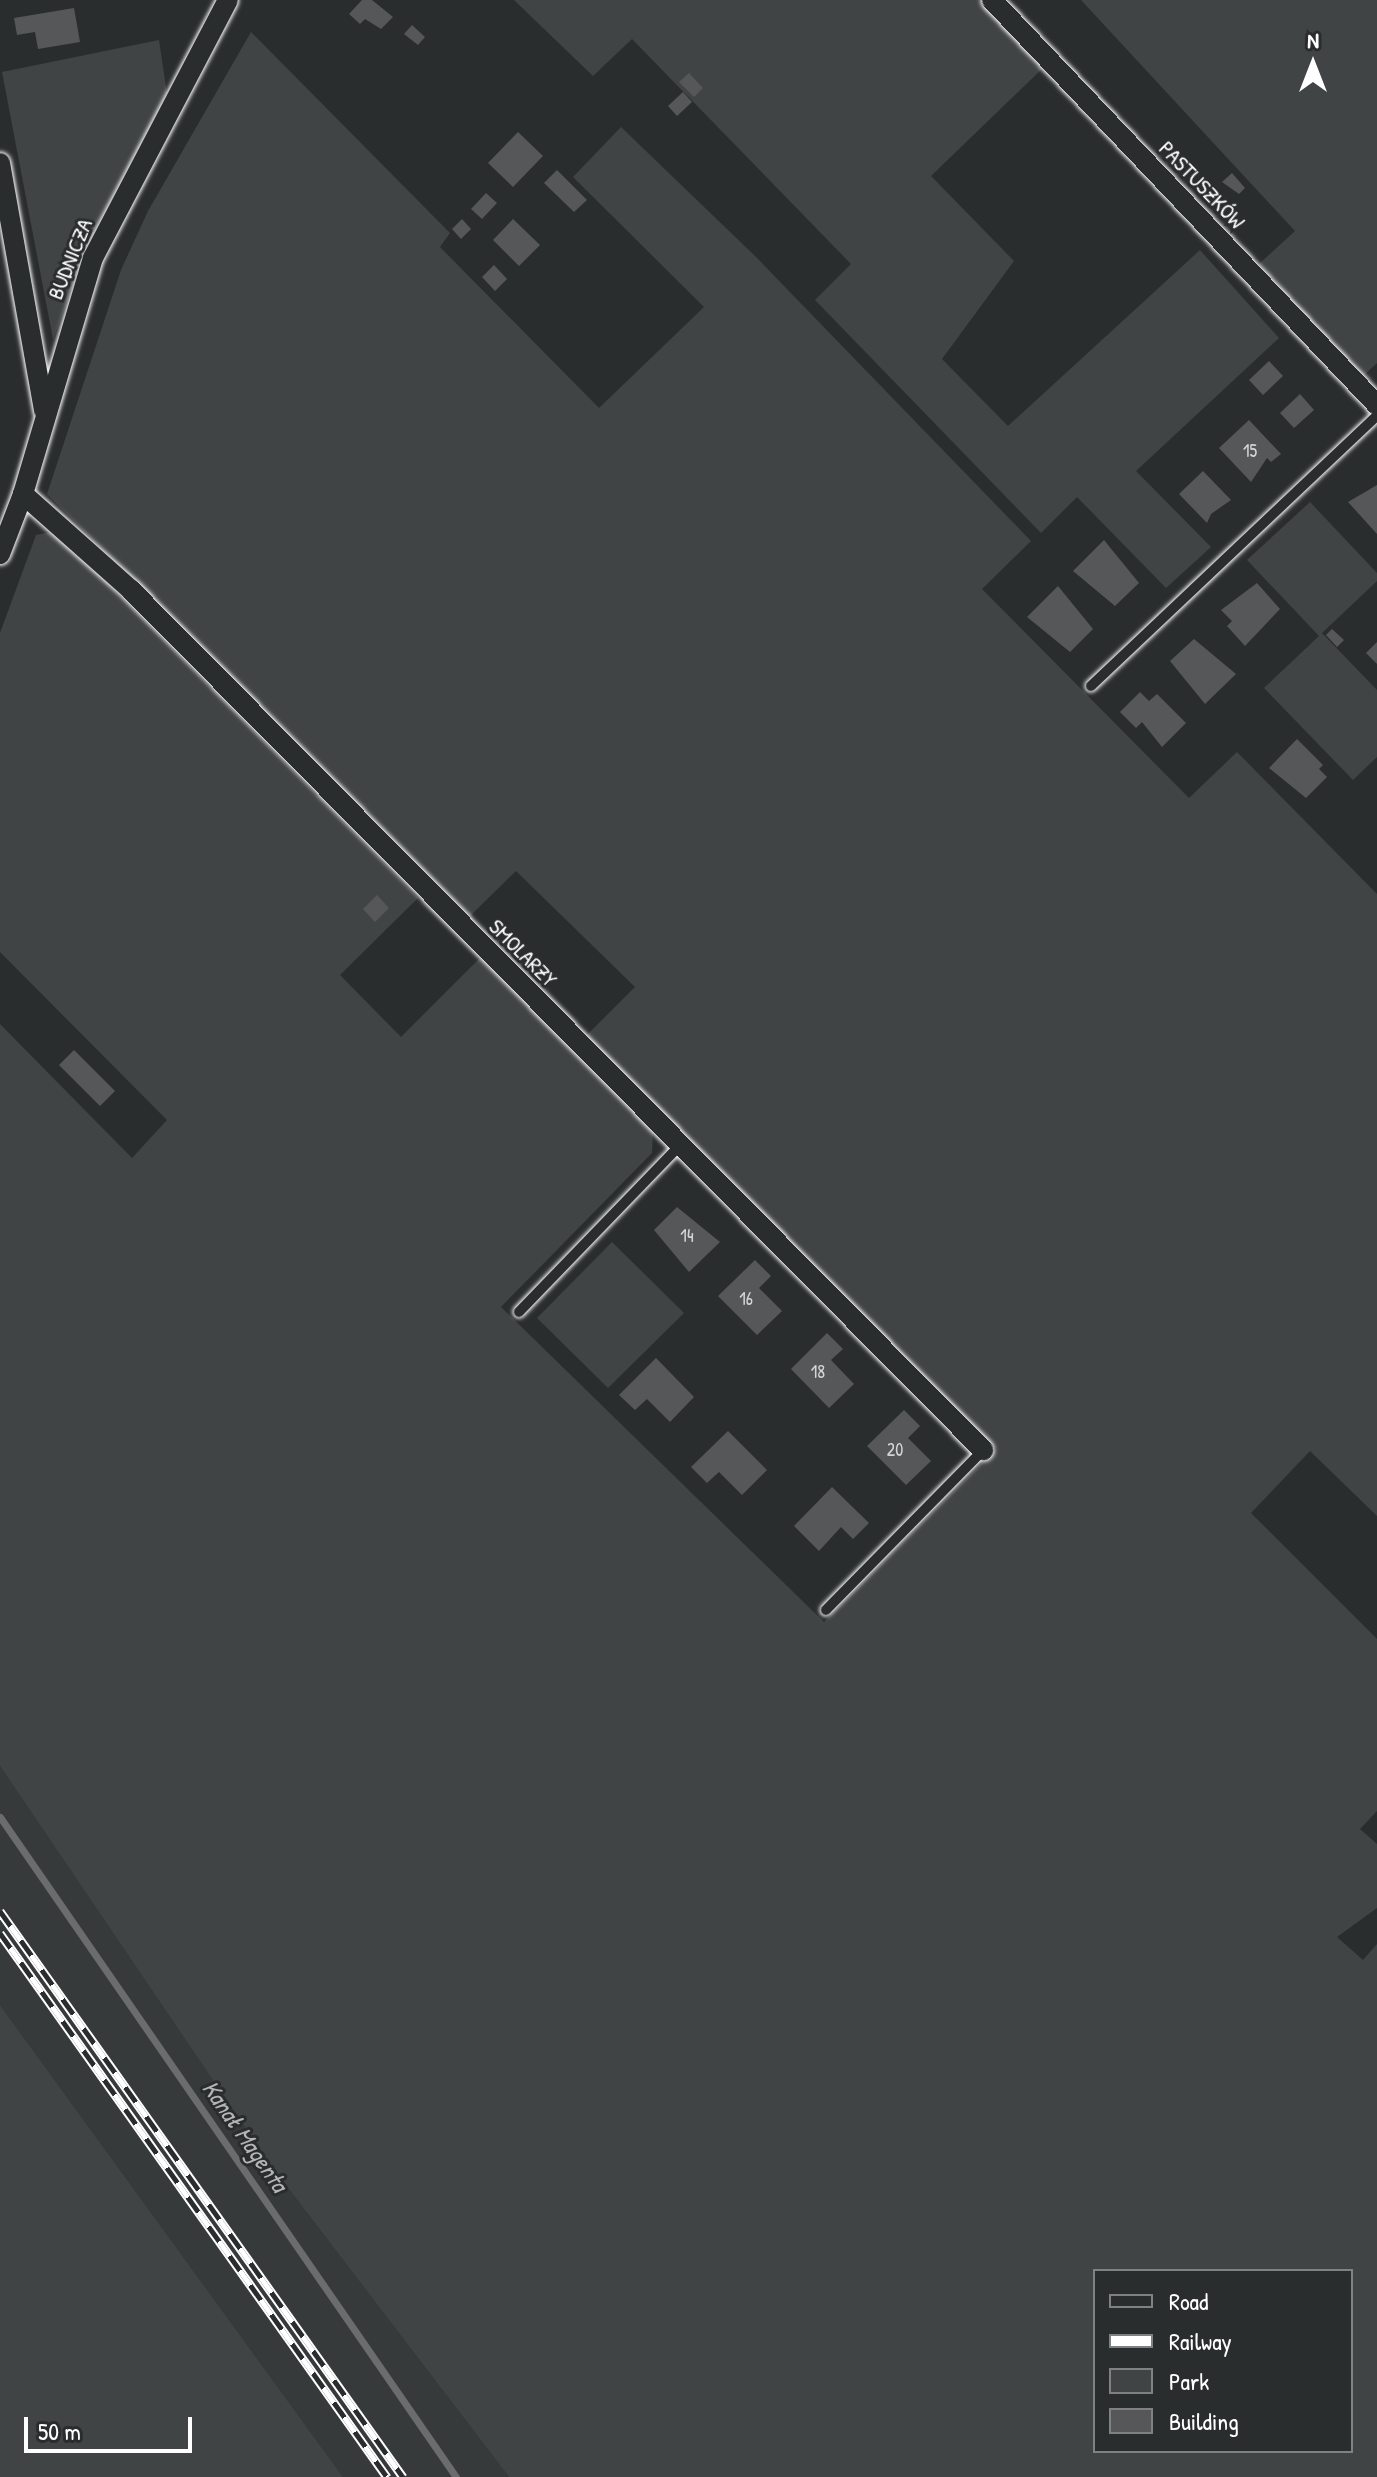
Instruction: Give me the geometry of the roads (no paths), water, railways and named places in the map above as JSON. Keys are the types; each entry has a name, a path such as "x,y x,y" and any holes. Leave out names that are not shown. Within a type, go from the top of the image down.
{"street":[{"name":"BUDNICZA","path":"0,554 23,494 46,419 67,330 93,258 228,0"},
{"name":"PASTUSZKÓW","path":"992,0 1377,405"},
{"path":"0,163 46,419"},
{"name":"SMOLARZY","path":"23,494 131,590 983,1450"}],"lane":[{"path":"1091,686 1377,416"},
{"path":"519,1312 680,1145"},
{"path":"826,1610 983,1450"}],"waterway":[{"name":"Kanał Magenta","path":"0,1817 456,2477"}],"railway":[{"path":"0,1911 403,2477"},
{"path":"0,1933 387,2477"}]}
